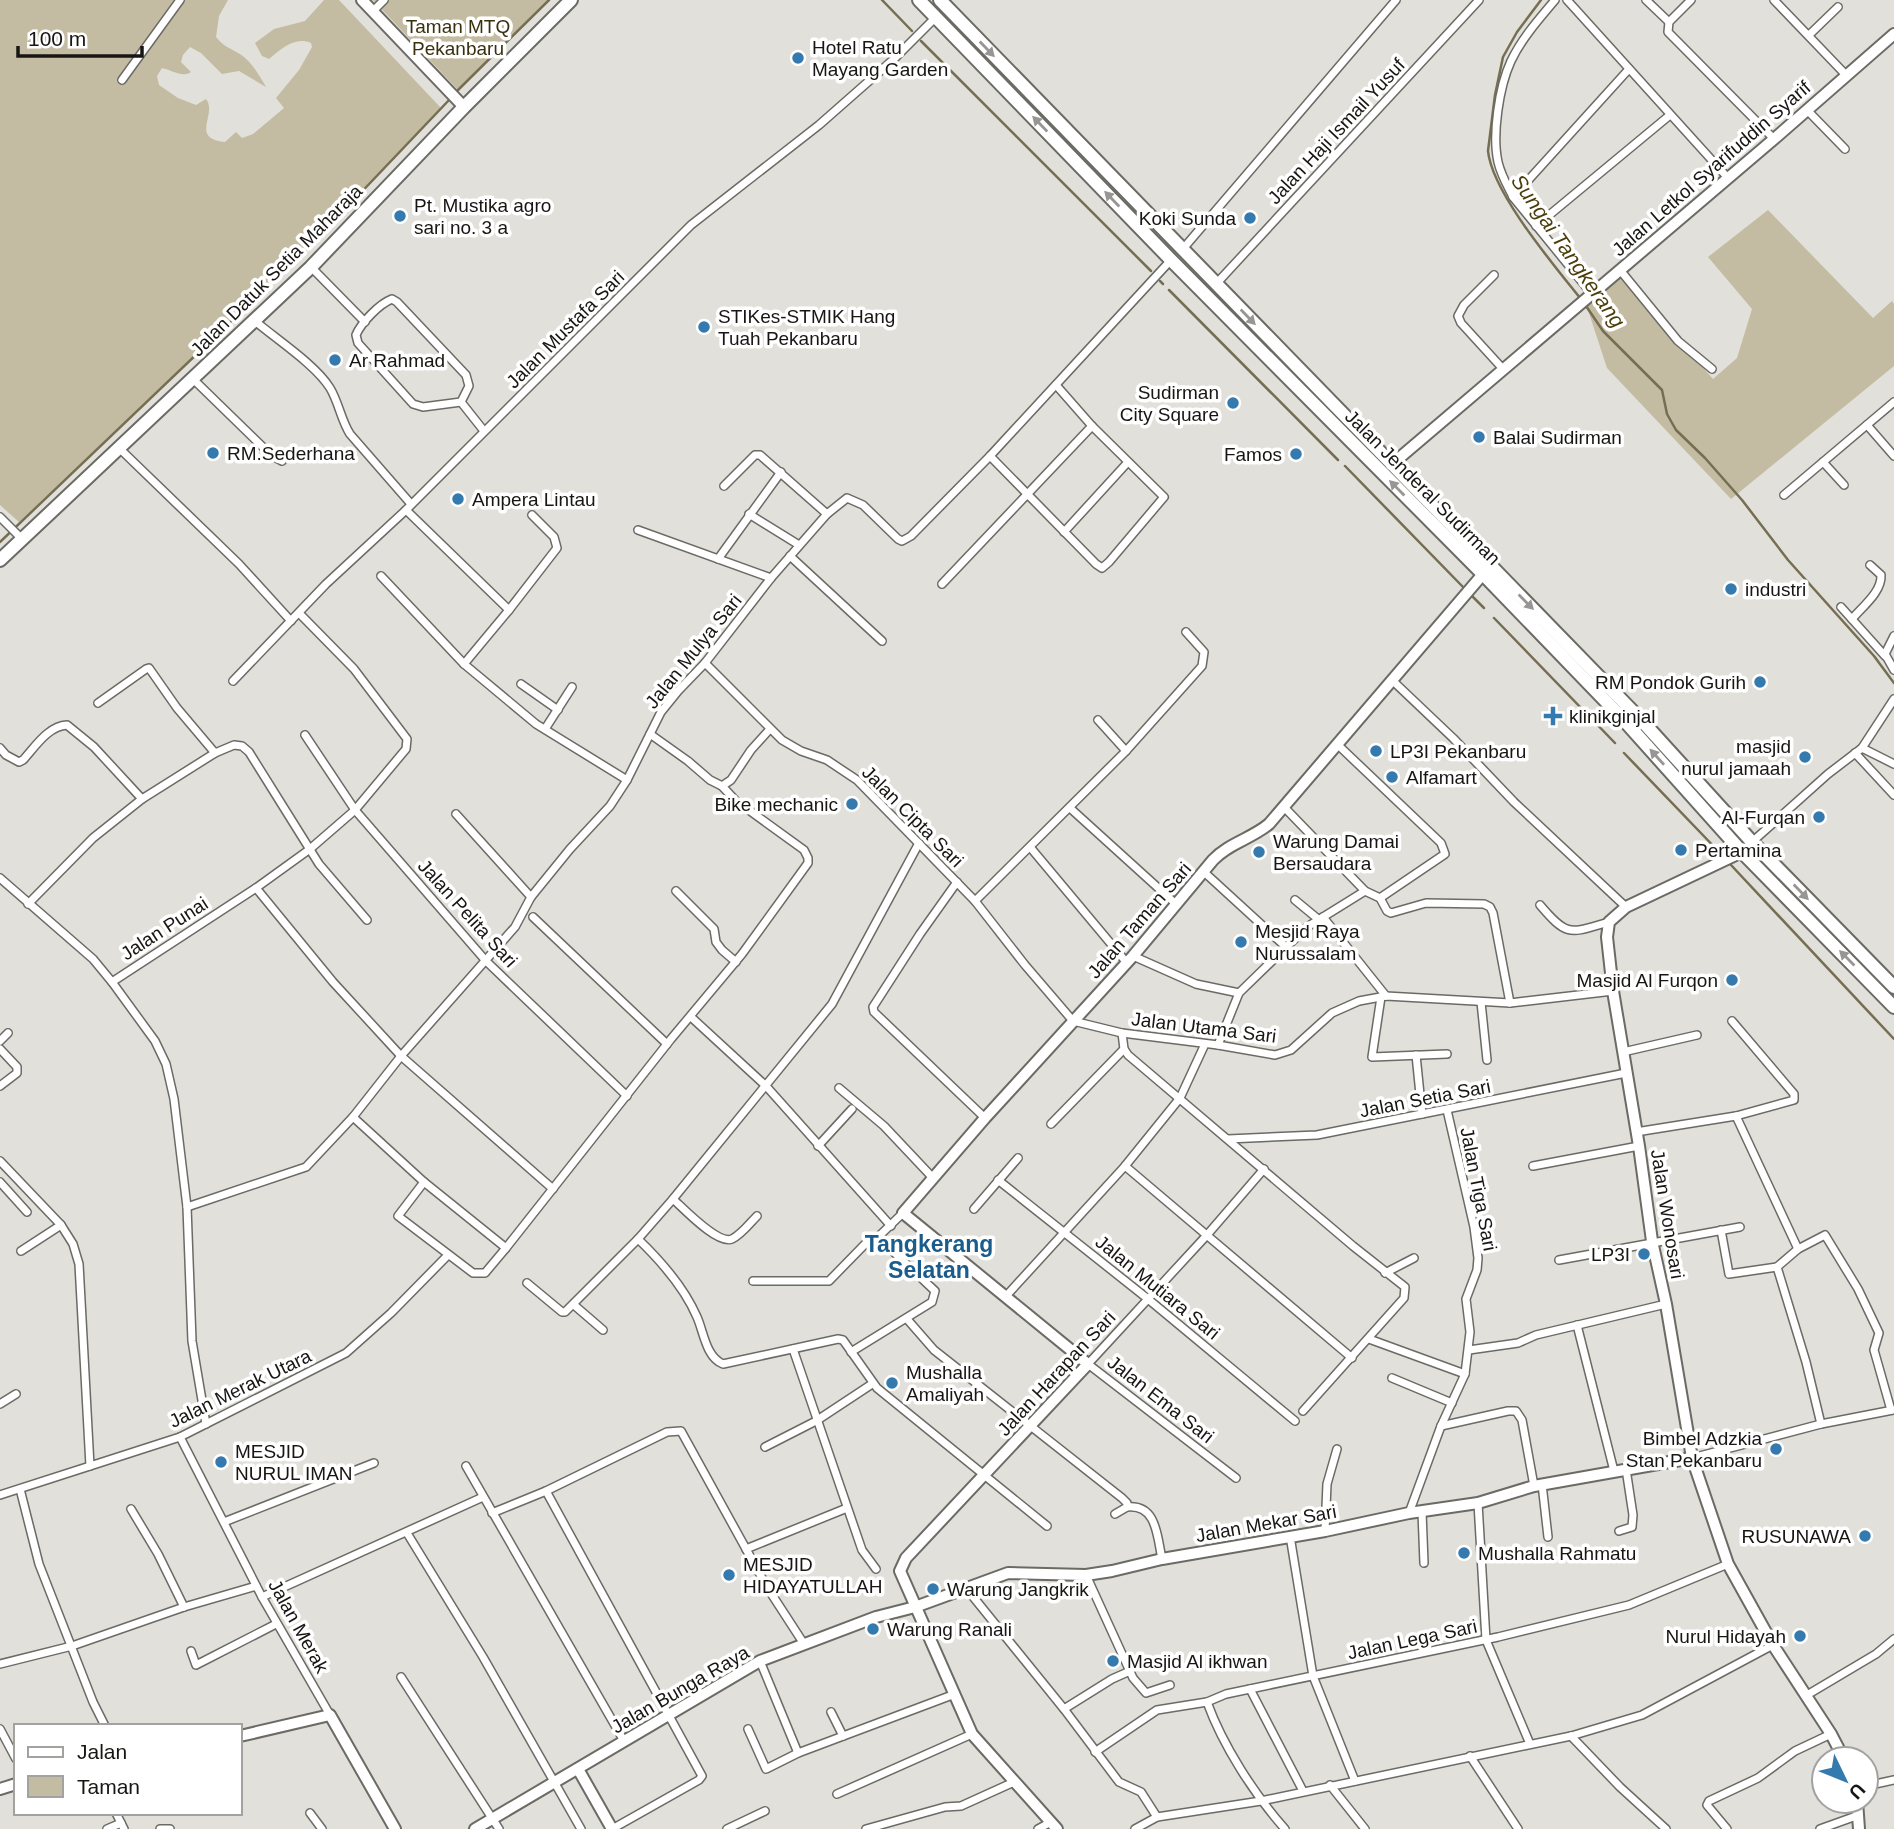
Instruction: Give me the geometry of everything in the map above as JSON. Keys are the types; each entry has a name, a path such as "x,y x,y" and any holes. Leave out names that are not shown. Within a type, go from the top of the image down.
{"main road":[{"name":"Jalan Datuk Setia Maharaja","path":"0,560 20,537 311,267 457,99 571,0"},
{"name":"Jalan Jenderal Sudirman","path":"919,0 1171,260 1483,574 1623,719 1742,852 1894,1007"},
{"name":"Jalan Jenderal Sudirman","path":"940,0 1181,251 1642,721 1752,842 1894,987"},
{"path":"1087,173 1098,162"}],"street":[{"path":"122,80 180,0"},
{"path":"362,0 457,99"},
{"path":"373,11 384,0"},
{"path":"1181,251 1396,0"},
{"name":"Jalan Haji Ismail Yusuf","path":"1216,284 1479,0"},
{"path":"1555,0 1532,27 1512,61 1502,90 1498,160 1503,178 1513,197 1591,295"},
{"path":"1567,0 1728,178"},
{"path":"1646,0 1670,22"},
{"path":"1690,0 1670,22 1668,32 1774,139"},
{"path":"1774,0 1846,75"},
{"path":"1809,35 1838,7"},
{"name":"Jalan Mustafa Sari","path":"233,681 290,621 409,507 691,225 819,125 894,59 936,17"},
{"name":"Jalan Letkol Syarifuddin Syarif","path":"1391,465 1894,34"},
{"path":"1513,197 1629,69"},
{"path":"1807,110 1844,149"},
{"path":"1535,226 1670,116"},
{"name":"Jalan Mulya Sari","path":"187,1207 306,1167 353,1117 401,1056 514,927 531,897 570,849 610,806 662,712 827,514 847,498 855,500 898,539 907,539 990,456 1171,260"},
{"path":"311,267 365,322"},
{"path":"1620,270 1678,341 1712,369"},
{"path":"1494,275 1464,305 1458,316 1461,323 1503,369"},
{"path":"392,299 397,302 468,378 469,386 461,402 423,407 413,404 358,343 356,332 384,302 392,299"},
{"path":"255,321 326,382 350,435 409,507 509,610"},
{"path":"193,379 271,455 282,461"},
{"path":"990,456 1099,567 1104,567 1109,562 1164,497 1092,426 1056,385"},
{"path":"461,402 484,431"},
{"path":"1784,495 1894,402"},
{"path":"1867,425 1894,456"},
{"path":"942,584 1092,426"},
{"path":"119,448 239,564 290,621"},
{"path":"724,486 755,455 766,459 827,514"},
{"path":"1064,532 1128,462"},
{"path":"1823,462 1844,485"},
{"path":"718,559 780,472"},
{"path":"749,514 799,545"},
{"path":"464,664 556,548 554,537 532,515"},
{"path":"0,517 20,537"},
{"path":"638,530 771,578"},
{"path":"790,556 882,641"},
{"path":"1852,619 1875,593 1881,581 1881,575 1870,565"},
{"name":"Jalan Taman Sari","path":"753,1281 829,1281 869,1240 878,1237 891,1226 985,1118 1130,960 1221,852 1260,831 1284,807 1483,574"},
{"path":"381,576 464,664 505,699 545,729 626,780"},
{"path":"1841,607 1885,656 1894,670"},
{"name":"Jalan Punai","path":"0,878 93,959 112,982 256,888 310,849 355,810 406,749 407,738 354,668 299,613"},
{"path":"975,901 1126,751 1202,666 1204,652 1186,632"},
{"path":"1885,656 1894,636"},
{"name":"Jalan Cipta Sari","path":"705,663 770,729 792,747 827,760 857,780 975,901 1073,1021"},
{"path":"98,703 149,668 177,708 215,753"},
{"path":"1393,681 1453,738 1514,802 1626,907"},
{"path":"521,684 558,710"},
{"path":"545,729 572,687"},
{"path":"1752,842 1862,748 1894,700"},
{"path":"1098,720 1126,751"},
{"path":"0,748 17,763 23,760 48,732 56,726 67,725 94,747 142,799"},
{"path":"722,786 731,780 751,750 770,729"},
{"path":"424,1182 398,1216 473,1273 485,1273 736,962 808,863 804,850 734,800 722,786 710,780 650,734"},
{"name":"Jalan Pelita Sari","path":"305,735 355,810 486,961 627,1096"},
{"path":"28,904 93,838 142,799 215,753 234,745 242,746 250,752 326,873 367,920"},
{"path":"1338,745 1441,843 1445,850 1445,854 1380,898"},
{"path":"1862,748 1894,764"},
{"path":"1855,753 1894,795"},
{"path":"1284,807 1365,891 1380,898 1391,913 1426,903 1484,904 1490,907 1510,1003"},
{"path":"1070,808 1177,905"},
{"path":"456,814 531,897"},
{"path":"527,1283 565,1312 638,1239 832,1004 919,843"},
{"path":"1030,847 1130,960 1196,984 1239,993"},
{"path":"1540,905 1568,931 1578,931 1609,922 1626,907 1742,852"},
{"path":"1204,872 1286,947"},
{"path":"957,882 873,1007 874,1012 985,1118"},
{"path":"256,888 333,982 401,1056 554,1189"},
{"path":"676,891 714,929 716,942 736,962"},
{"path":"1218,1045 1228,1014 1239,993 1300,933 1365,891"},
{"path":"1295,900 1320,918 1384,996 1372,1057 1447,1054"},
{"path":"534,917 667,1045"},
{"name":"Jalan Wonosari","path":"1609,922 1607,937 1613,991 1652,1241 1666,1304 1692,1458 1727,1564 1773,1645 1837,1745"},
{"path":"112,982 155,1041 166,1063 174,1098 187,1207 191,1341 206,1424"},
{"name":"Jalan Utama Sari","path":"1073,1021 1122,1032 1279,1055 1291,1050 1339,1009 1359,1001 1384,996 1510,1003 1613,991"},
{"path":"1481,1002 1487,1060"},
{"path":"691,1017 766,1086 891,1226"},
{"path":"1636,1132 1736,1116 1791,1102 1795,1095 1732,1021"},
{"path":"1122,1032 1124,1049 1128,1055 1385,1273 1405,1287 1404,1298 1303,1411"},
{"path":"0,1041 8,1033"},
{"path":"1623,1052 1697,1035"},
{"path":"1007,1295 1125,1166 1180,1098 1205,1044"},
{"path":"0,1049 17,1067 17,1073 0,1086"},
{"path":"1051,1124 1124,1049"},
{"path":"1416,1055 1422,1114"},
{"name":"Jalan Setia Sari","path":"1227,1139 1317,1135 1626,1073"},
{"path":"839,1088 884,1126 933,1178"},
{"path":"818,1146 852,1109"},
{"name":"Jalan Tiga Sari","path":"1409,1513 1441,1426 1465,1374 1470,1332 1465,1305 1477,1270 1474,1227 1447,1111"},
{"path":"1736,1116 1798,1249"},
{"path":"353,1117 424,1182 506,1248"},
{"path":"1533,1166 1639,1146"},
{"path":"974,1209 1018,1158"},
{"path":"0,1161 61,1225 73,1244 79,1264 90,1466"},
{"path":"1125,1166 1352,1358"},
{"name":"Jalan Harapan Sari","path":"1054,1825 972,1734 900,1571 906,1559 1208,1235 1264,1169"},
{"name":"Jalan Mutiara Sari","path":"998,1180 1066,1232 1295,1421"},
{"path":"0,1182 27,1212"},
{"path":"673,1199 719,1239 729,1241 736,1237 757,1216"},
{"name":"Jalan Ema Sari","path":"903,1213 1007,1295 1088,1364 1236,1478"},
{"path":"21,1251 61,1225"},
{"path":"1559,1260 1652,1241 1741,1227"},
{"path":"1721,1230 1729,1274 1777,1267 1798,1249 1825,1235 1846,1266 1879,1333 1874,1350 1893,1410"},
{"path":"851,1352 933,1302 936,1291 878,1237"},
{"path":"638,1239 662,1262 681,1287 716,1361 723,1364 838,1339 845,1341 872,1384 1047,1525"},
{"name":"Jalan Merak Utara","path":"0,1495 180,1437 346,1353 383,1321 448,1255"},
{"path":"1385,1273 1414,1258"},
{"path":"1777,1267 1821,1424"},
{"path":"1469,1350 1518,1343 1536,1335 1666,1304"},
{"path":"574,1305 603,1330"},
{"path":"907,1319 934,1350 1122,1498 1127,1507"},
{"path":"1577,1325 1633,1515 1632,1527 1619,1531"},
{"path":"1369,1339 1465,1374"},
{"path":"793,1349 862,1550 876,1569"},
{"path":"1392,1378 1452,1403"},
{"path":"765,1447 816,1421 872,1384"},
{"path":"0,1404 16,1394"},
{"path":"1441,1426 1512,1410 1516,1412 1522,1420 1548,1537"},
{"name":"Jalan Mekar Sari","path":"915,1607 1008,1573 1086,1575 1409,1513 1478,1503 1538,1485 1692,1458 1821,1424 1893,1410"},
{"path":"492,1513 545,1491 667,1432 681,1431 767,1587 804,1644"},
{"name":"Jalan Merak","path":"180,1437 276,1624 395,1829"},
{"path":"1325,1531 1327,1484 1337,1450"},
{"path":"224,1522 374,1463"},
{"path":"466,1466 624,1741"},
{"path":"20,1489 38,1564 104,1724"},
{"path":"545,1491 702,1777 612,1829 578,1769"},
{"path":"262,1597 483,1497"},
{"path":"1478,1503 1486,1640 1530,1744"},
{"path":"1115,1514 1127,1507 1138,1506 1147,1512 1154,1522 1163,1559"},
{"path":"746,1549 847,1508"},
{"path":"131,1509 158,1554 184,1607"},
{"path":"1422,1512 1424,1563"},
{"path":"407,1533 483,1657 581,1829"},
{"path":"1290,1536 1313,1676 1355,1781"},
{"name":"Jalan Lega Sari","path":"1094,1752 1157,1710 1207,1702 1226,1694 1486,1640 1629,1605 1727,1564"},
{"path":"1086,1575 1130,1671 1146,1693 1170,1685"},
{"path":"0,1664 72,1646 184,1607 256,1586"},
{"path":"966,1588 1119,1782 1141,1792 1157,1817"},
{"name":"Jalan Bunga Raya","path":"475,1829 760,1661 876,1618 915,1607"},
{"path":"191,1651 196,1665 276,1624"},
{"path":"1807,1695 1876,1654 1894,1639"},
{"path":"1135,1829 1157,1817 1261,1801 1571,1736 1642,1715 1773,1645"},
{"path":"760,1661 798,1753"},
{"path":"1064,1709 1130,1671"},
{"path":"401,1677 499,1829"},
{"path":"1250,1689 1303,1791"},
{"path":"748,1729 766,1769 798,1753 955,1694"},
{"path":"1207,1702 1213,1718 1261,1801 1286,1829"},
{"path":"831,1712 843,1736"},
{"path":"242,1736 330,1715"},
{"path":"0,1728 14,1755"},
{"path":"836,1794 972,1734"},
{"path":"1727,1829 1707,1805 1709,1801 1758,1778 1795,1751 1831,1734"},
{"path":"1571,1736 1620,1787 1666,1829"},
{"path":"1469,1756 1518,1829"},
{"path":"866,1829 945,1807 961,1806 1014,1783"},
{"path":"1330,1785 1365,1829"},
{"path":"727,1829 765,1811"},
{"path":"310,1813 322,1829"},
{"path":"1820,1829 1859,1815 1859,1829"},
{"path":"741,1821 744,1829"},
{"path":"1038,1829 1054,1825"},
{"path":"107,1829 123,1826"},
{"path":"160,1829 170,1829"}],"green space":[{"path":"0,0 228,0 219,16 216,37 248,61 266,87 239,71 222,74 201,53 190,47 181,62 191,72 181,74 162,68 157,76 159,85 178,98 196,105 206,99 209,111 206,131 214,140 225,142 236,132 242,138 253,134 284,108 276,98 299,70 312,47 311,43 294,42 269,59 262,56 255,43 274,29 305,21 324,0 339,0 441,108 313,243 19,522 0,505"},
{"name":"Taman MTQ Pekanbaru","path":"373,0 549,0 458,90"},
{"path":"1768,210 1873,318 1892,301 1894,366 1731,499 1607,368 1586,304 1621,275 1713,379 1737,358 1752,309 1708,257"}],"waterway":[{"path":"454,94 549,0"},
{"path":"882,0 912,31"},
{"name":"Sungai Tangkerang","path":"1541,0 1517,32 1503,57 1488,151 1492,168 1512,207 1580,298"},
{"path":"921,41 1151,271"},
{"path":"0,542 313,243 450,99"},
{"path":"1160,281 1163,284"},
{"path":"1169,290 1338,460"},
{"name":"Sungai Tangkerang","path":"1584,303 1603,331 1662,390 1667,414 1676,430 1742,500 1788,560 1874,656 1894,683"},
{"path":"1345,466 1464,588"},
{"path":"1472,596 1484,608"},
{"path":"1494,618 1615,743"},
{"path":"1624,753 1722,855"},
{"path":"1731,865 1894,1039"}],"place":[{"name":"Hotel Ratu Mayang Garden","path":"798,58"},
{"name":"Pt. Mustika agro sari no. 3 a","path":"400,216"},
{"name":"Koki Sunda","path":"1250,218"},
{"name":"STIKes-STMIK Hang Tuah Pekanbaru","path":"704,327"},
{"name":"Ar Rahmad","path":"335,360"},
{"name":"Sudirman City Square","path":"1233,403"},
{"name":"Balai Sudirman","path":"1479,437"},
{"name":"RM.Sederhana","path":"213,453"},
{"name":"Famos","path":"1296,454"},
{"name":"Ampera Lintau","path":"458,499"},
{"name":"industri","path":"1731,589"},
{"name":"RM Pondok Gurih","path":"1760,682"},
{"name":"klinikginjal","path":"1553,716"},
{"name":"LP3I Pekanbaru","path":"1376,751"},
{"name":"masjid nurul jamaah","path":"1805,757"},
{"name":"Alfamart","path":"1392,777"},
{"name":"Bike mechanic","path":"852,804"},
{"name":"Al-Furqan","path":"1819,817"},
{"name":"Pertamina","path":"1681,850"},
{"name":"Warung Damai Bersaudara","path":"1259,852"},
{"name":"Mesjid Raya Nurussalam","path":"1241,942"},
{"name":"Masjid Al Furqon","path":"1732,980"},
{"name":"LP3I","path":"1644,1254"},
{"name":"Mushalla Amaliyah","path":"892,1383"},
{"name":"Bimbel Adzkia Stan Pekanbaru","path":"1776,1449"},
{"name":"MESJID NURUL IMAN","path":"221,1462"},
{"name":"RUSUNAWA","path":"1865,1536"},
{"name":"Mushalla Rahmatu","path":"1464,1553"},
{"name":"MESJID HIDAYATULLAH","path":"729,1575"},
{"name":"Warung Jangkrik","path":"933,1589"},
{"name":"Warung Ranali","path":"873,1629"},
{"name":"Nurul Hidayah","path":"1800,1636"},
{"name":"Masjid Al ikhwan","path":"1113,1661"}],"district":[{"name":"Tangkerang Selatan","path":"929,1257"}]}
